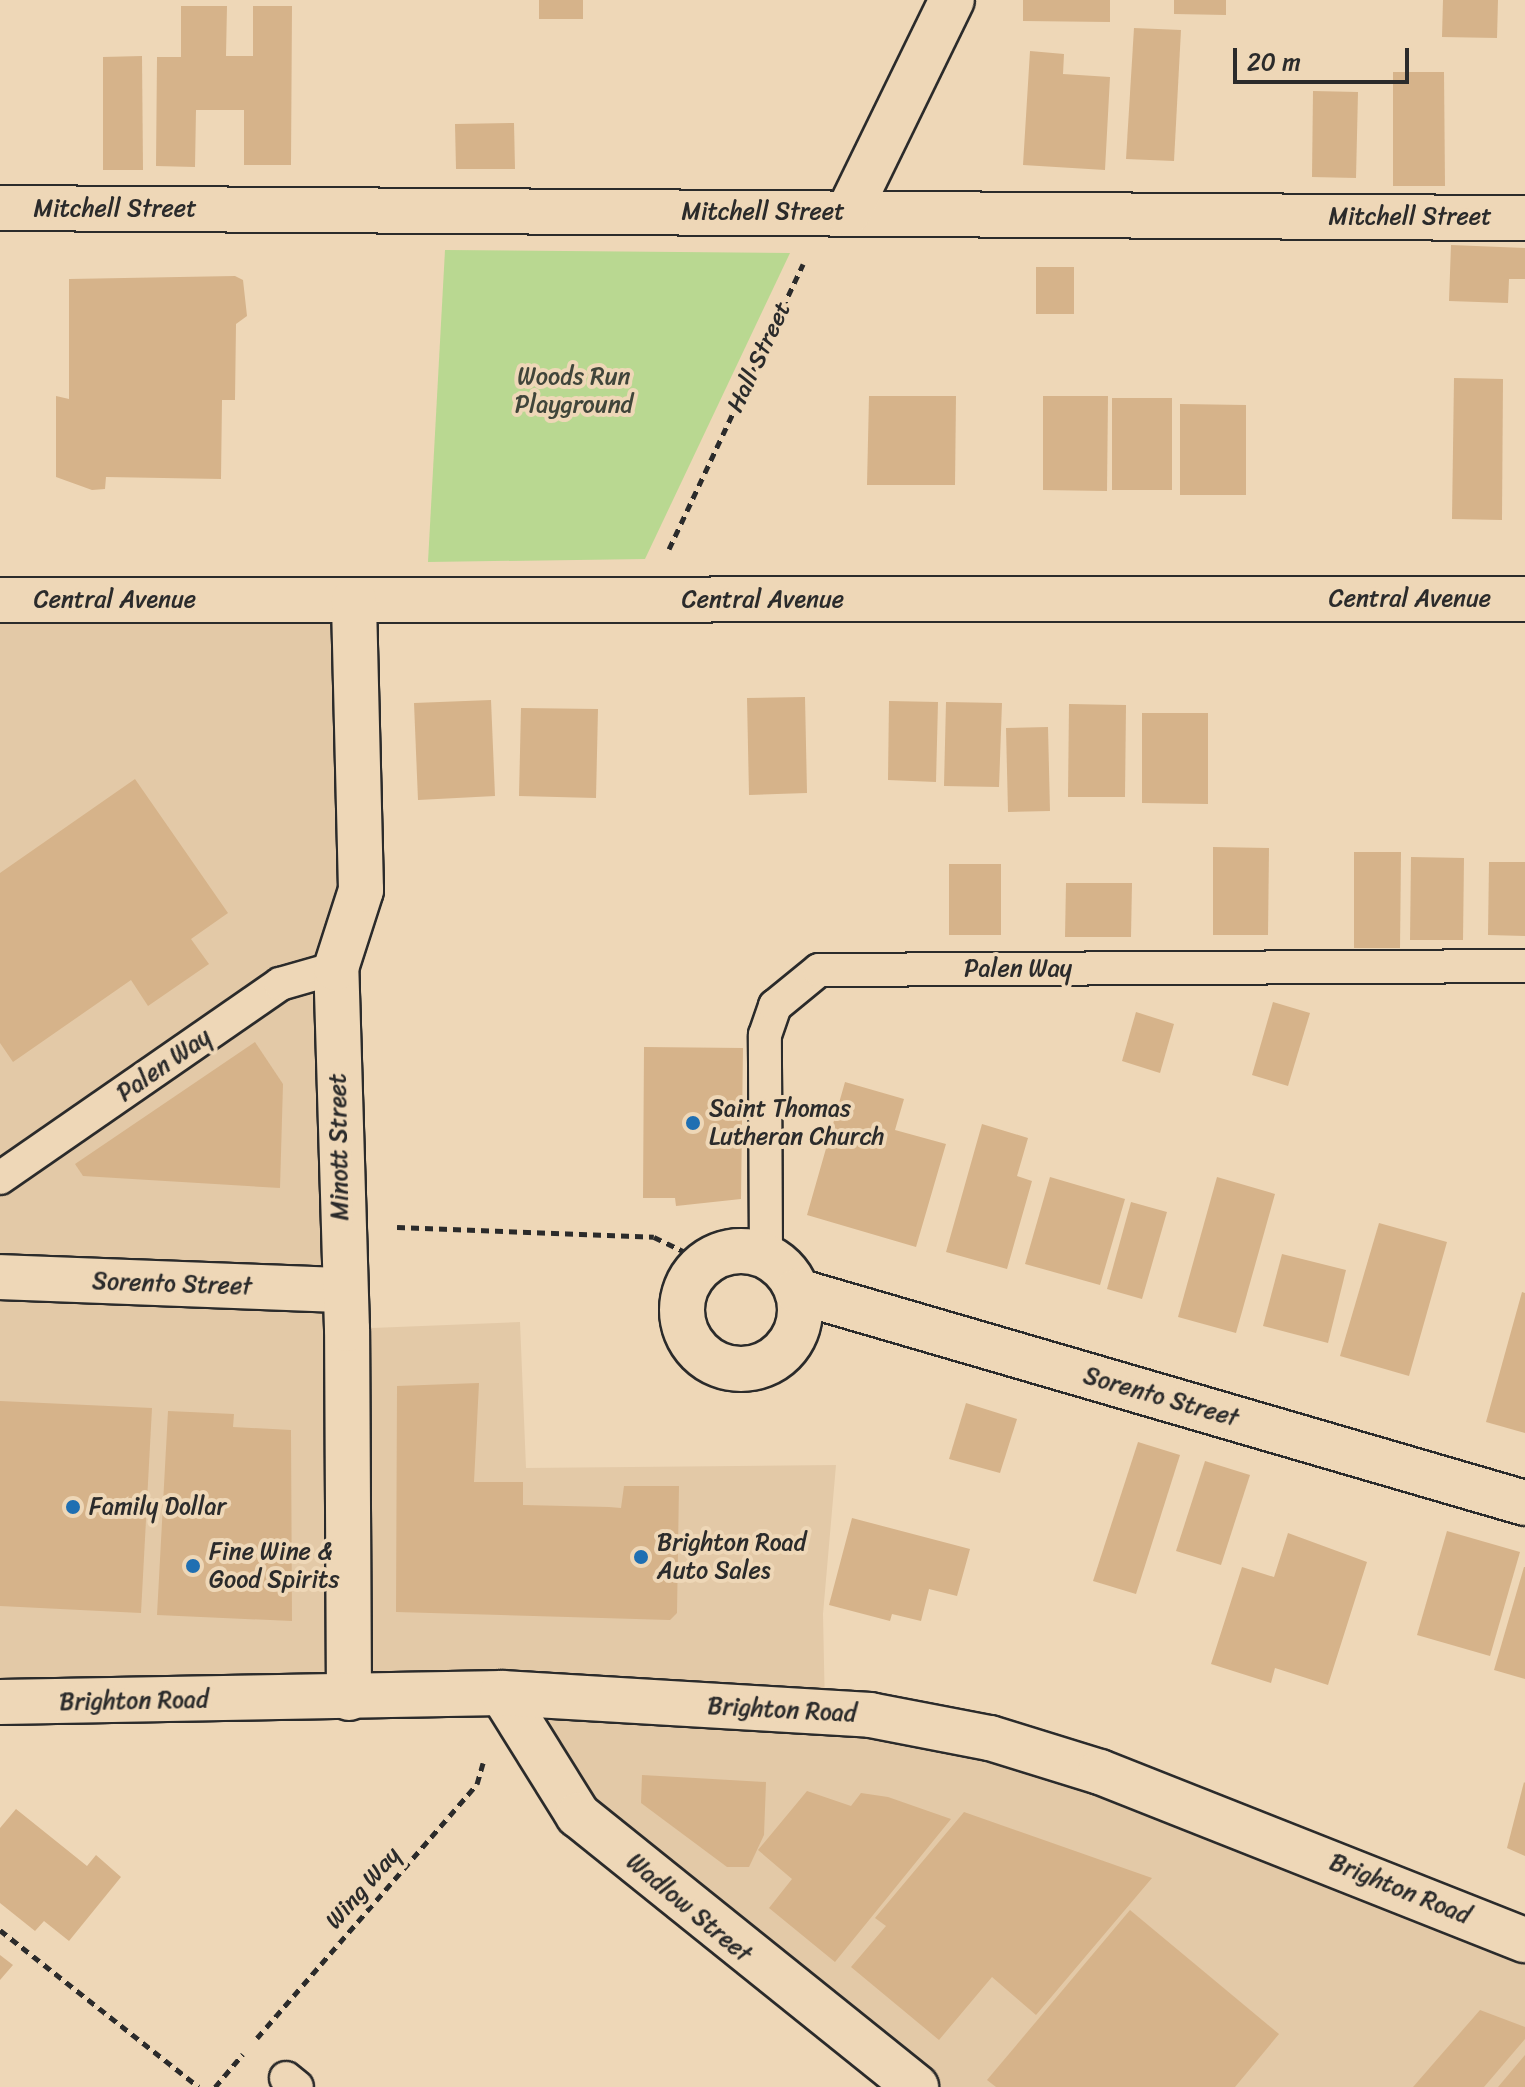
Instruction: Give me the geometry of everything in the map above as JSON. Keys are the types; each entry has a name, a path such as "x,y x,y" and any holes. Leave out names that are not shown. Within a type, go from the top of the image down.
{"street":[{"path":"837,213 952,0"},
{"name":"Mitchell Street","path":"0,208 1525,218"},
{"name":"Central Avenue","path":"0,600 1525,599"},
{"name":"Minott Street","path":"349,1698 336,968 361,890 354,600"},
{"path":"725,1253 766,1255 783,1266 797,1291 800,1324 777,1358 758,1367 717,1365 688,1337 682,1317 687,1286 706,1262 725,1253"},
{"name":"Sorento Street","path":"0,1277 344,1290"},
{"name":"Sorento Street","path":"797,1291 1525,1503"},
{"name":"Brighton Road","path":"0,1702 502,1693 870,1715 990,1738 1114,1777 1525,1940"},
{"name":"Wadlow Street","path":"502,1693 578,1815 916,2087"}],"lane":[{"name":"Palen Way","path":"766,1255 765,1035 775,1006 819,970 1525,966"},
{"name":"Palen Way","path":"0,1178 280,984 336,968"}],"path":[{"name":"Hall Street","path":"692,501 837,213"},
{"path":"341,1224 654,1237 706,1262"},
{"name":"Wing Way","path":"255,2040 477,1784 502,1693"},
{"path":"0,1930 199,2087"},
{"path":"215,2087 245,2052"}],"shaded area":[{"path":"0,600 354,600 336,968 347,1329 520,1322 526,1468 836,1465 823,1614 825,1712 870,1715 1525,1940 1525,2087 916,2087 578,1815 502,1693 0,1702"}],"green space":[{"name":"Woods Run Playground","path":"445,250 790,253 645,559 428,562"}],"building":[{"path":"539,0 583,0 583,19 539,19"},
{"path":"1023,0 1110,0 1110,22 1023,21"},
{"path":"1174,0 1226,0 1226,15 1174,14"},
{"path":"1443,0 1498,0 1497,38 1442,37"},
{"path":"181,6 227,6 226,56 253,56 253,6 292,6 291,165 244,165 244,110 196,110 195,167 156,166 157,57 181,57"},
{"path":"1134,28 1181,30 1174,161 1126,159"},
{"path":"1030,51 1064,54 1063,74 1110,77 1105,170 1023,165"},
{"path":"142,56 143,170 103,170 103,57"},
{"path":"1393,72 1444,72 1445,186 1393,186"},
{"path":"1313,91 1358,92 1356,178 1312,177"},
{"path":"514,123 515,169 456,169 455,124"},
{"path":"1451,245 1525,248 1525,279 1509,279 1508,303 1449,301"},
{"path":"1036,267 1074,267 1074,314 1036,314"},
{"path":"235,276 243,280 247,316 236,324 235,400 222,400 221,479 106,477 105,489 92,490 56,477 56,396 69,399 69,279"},
{"path":"1454,378 1503,379 1502,520 1452,519"},
{"path":"869,396 956,396 955,485 867,485"},
{"path":"1043,396 1108,396 1107,491 1043,490"},
{"path":"1112,398 1172,398 1172,490 1112,490"},
{"path":"1180,404 1246,405 1246,495 1180,495"},
{"path":"805,697 807,793 749,795 747,698"},
{"path":"491,700 495,796 418,800 414,703"},
{"path":"889,701 938,702 936,782 888,780"},
{"path":"946,702 1002,703 999,787 944,786"},
{"path":"1069,704 1126,705 1125,797 1068,797"},
{"path":"521,708 598,709 596,798 519,796"},
{"path":"1142,713 1208,713 1208,804 1142,803"},
{"path":"1048,727 1050,811 1008,812 1006,728"},
{"path":"135,779 228,913 191,939 209,964 148,1006 131,980 13,1062 0,1043 0,873"},
{"path":"1213,847 1269,848 1268,935 1213,935"},
{"path":"1354,852 1401,852 1400,948 1354,948"},
{"path":"1411,857 1464,858 1463,940 1410,940"},
{"path":"1489,862 1525,862 1525,936 1488,935"},
{"path":"949,864 1001,864 1001,935 949,935"},
{"path":"1066,883 1132,883 1131,937 1065,937"},
{"path":"1273,1002 1310,1013 1288,1086 1252,1075"},
{"path":"1136,1012 1174,1024 1160,1073 1122,1061"},
{"path":"255,1042 283,1084 280,1188 83,1176 75,1164"},
{"name":"Saint Thomas Lutheran Church","path":"644,1047 743,1048 741,1199 676,1206 675,1198 643,1198"},
{"path":"845,1082 904,1099 895,1130 946,1144 916,1247 807,1215"},
{"path":"982,1124 1028,1138 1017,1176 1032,1181 1007,1269 946,1252"},
{"path":"1050,1177 1125,1199 1100,1285 1025,1264"},
{"path":"1217,1177 1275,1194 1236,1333 1178,1317"},
{"path":"1131,1202 1167,1212 1142,1299 1107,1289"},
{"path":"1379,1223 1447,1242 1409,1376 1340,1356"},
{"path":"1282,1254 1346,1270 1328,1343 1263,1326"},
{"path":"1522,1292 1525,1293 1525,1433 1486,1422"},
{"path":"479,1383 474,1482 523,1482 523,1505 621,1508 624,1486 679,1486 677,1613 670,1620 396,1612 397,1386"},
{"name":"Family Dollar","path":"0,1401 152,1408 141,1613 0,1606"},
{"path":"966,1403 1017,1419 1000,1473 949,1459"},
{"path":"168,1411 234,1414 233,1427 291,1430 292,1621 157,1615"},
{"path":"1138,1442 1180,1455 1136,1594 1093,1581"},
{"path":"1205,1461 1250,1475 1221,1565 1176,1551"},
{"path":"852,1518 970,1549 957,1596 929,1589 921,1621 892,1614 890,1621 829,1605"},
{"path":"1447,1531 1520,1552 1490,1656 1417,1635"},
{"path":"1288,1533 1367,1562 1328,1685 1275,1668 1271,1683 1211,1664 1242,1567 1274,1577"},
{"path":"1525,1567 1525,1679 1494,1670"},
{"path":"642,1775 766,1782 764,1835 749,1867 727,1867 641,1803"},
{"path":"1525,1783 1525,1856 1507,1848"},
{"path":"807,1791 851,1806 861,1793 888,1797 951,1819 835,1962 769,1908 792,1879 758,1850"},
{"path":"16,1809 87,1866 96,1855 121,1877 69,1941 44,1921 35,1931 0,1903 0,1828"},
{"path":"964,1812 1152,1878 1036,2015 992,1977 939,2040 851,1967 886,1926 875,1918"},
{"path":"1130,1910 1279,2034 1235,2087 996,2087 987,2080"},
{"path":"0,1955 13,1965 0,1980"},
{"path":"1480,2010 1525,2027 1525,2039 1484,2087 1413,2087"},
{"path":"1525,2055 1525,2087 1498,2087"}],"place":[{"name":"Saint Thomas Lutheran Church","path":"693,1123"},
{"name":"Family Dollar","path":"73,1507"},
{"name":"Brighton Road Auto Sales","path":"641,1557"},
{"name":"Fine Wine & Good Spirits","path":"193,1566"}]}
